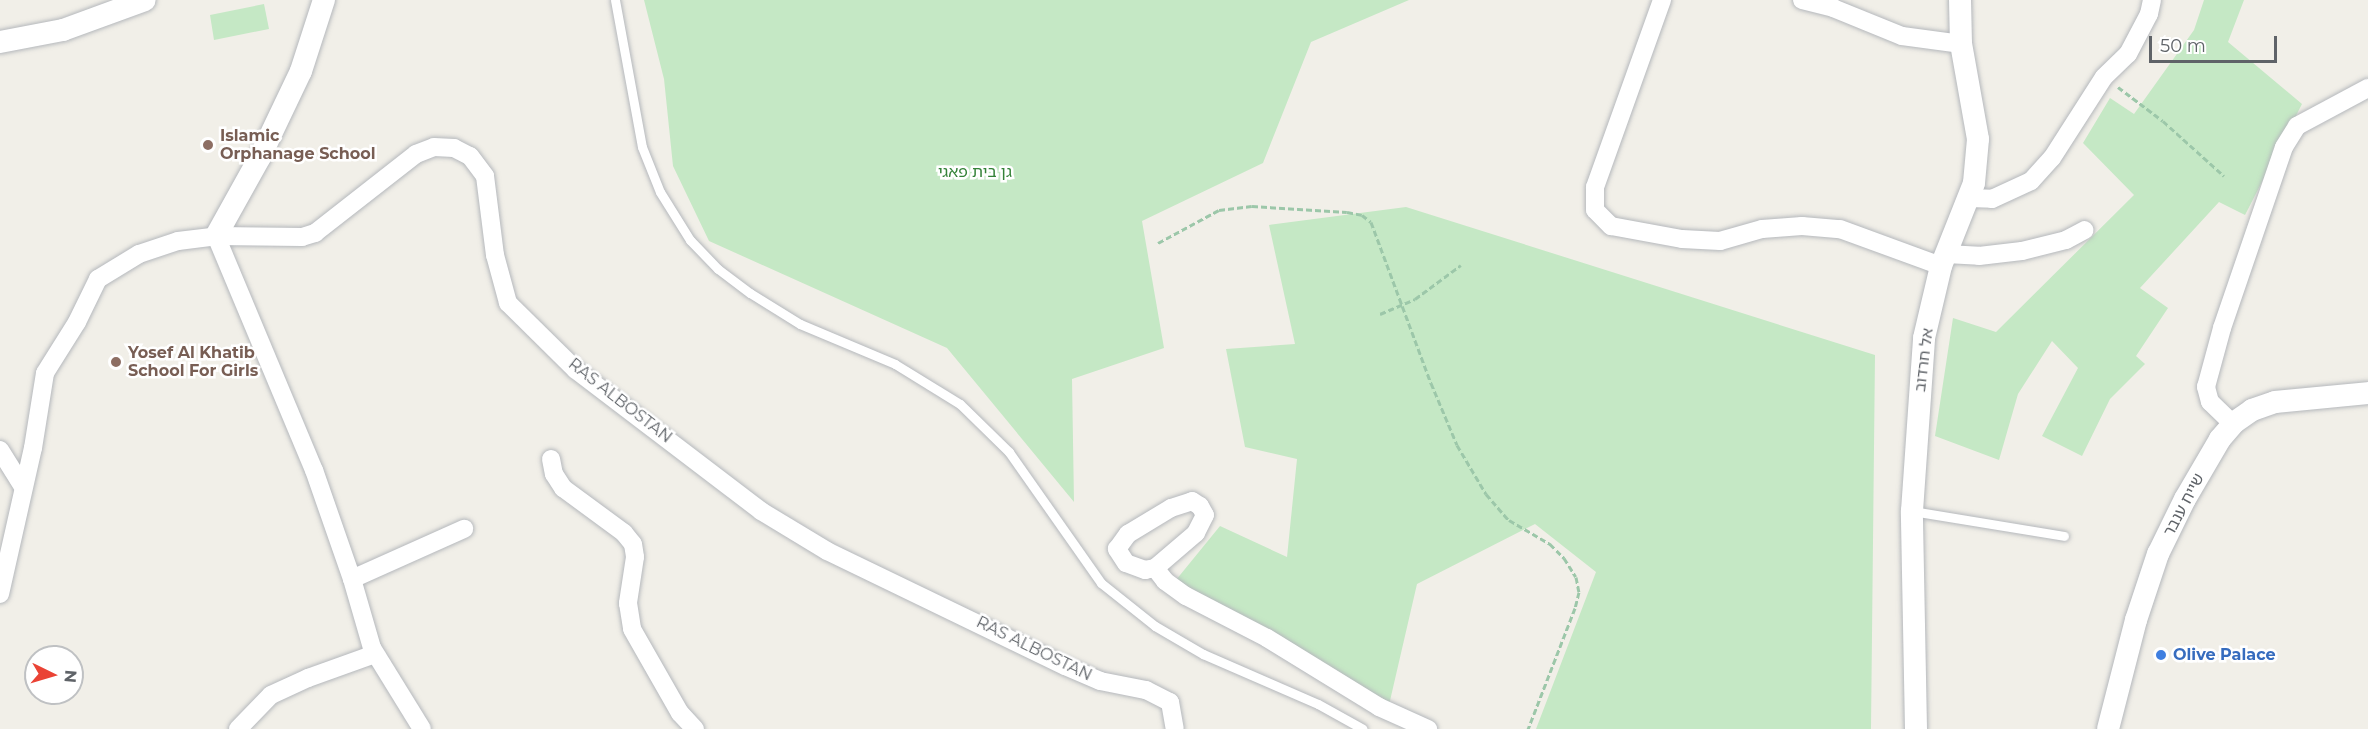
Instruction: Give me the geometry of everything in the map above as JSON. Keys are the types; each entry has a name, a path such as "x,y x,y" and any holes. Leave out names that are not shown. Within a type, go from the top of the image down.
{"street":[{"path":"0,42 63,30 145,0"},
{"path":"324,0 301,71 260,157 216,236 314,470 375,654 422,729"},
{"path":"1662,0 1595,187 1595,210 1611,226 1682,239 1720,241 1762,229 1803,226 1840,229 1944,260 2022,251 2066,240 2085,230"},
{"path":"1802,0 1833,8 1902,36 1961,44"},
{"name":"אל חרדוב","path":"1916,729 1912,511 1924,338 1944,260 1974,183 1977,139 1961,44 1960,0"},
{"path":"1969,198 1992,200 2031,181 2052,158 2104,77 2128,54 2149,14 2152,0"},
{"path":"2233,424 2210,402 2206,387 2222,328 2284,147 2297,126 2368,88"},
{"name":"RAS ALBOSTAN","path":"0,594 33,448 45,373 77,322 98,279 139,254 177,241 216,236 302,237 315,233 416,154 434,147 454,148 470,156 485,176 495,255 508,303 576,370 761,511 827,551 1065,666 1100,681 1146,690 1170,702 1175,729"},
{"name":"שייח ענבר","path":"2108,729 2136,620 2158,554 2185,500 2220,439 2233,424 2252,410 2275,402 2368,393"},
{"path":"0,450 23,487"},
{"path":"551,459 554,474 563,488 624,533 633,544 635,557 628,603 632,629 680,713 695,729"},
{"path":"1192,501 1200,506 1205,515 1196,533 1155,568 1145,570 1126,563 1117,549 1128,534 1171,508 1192,501"},
{"path":"352,579 464,529"},
{"path":"1155,568 1165,581 1186,596 1267,638 1379,707 1418,727"},
{"path":"238,729 271,695 308,678 375,654"}],"lane":[{"path":"615,0 642,147 660,192 690,240 718,269 750,294 800,324 895,364 960,404 1010,452 1101,583 1155,626 1203,654 1318,704 1363,729"},
{"path":"1912,511 2064,536"}],"path":[{"path":"2104,77 2163,121 2225,174 2224,176"},
{"path":"1158,243 1219,210 1252,206 1347,212 1362,215 1371,222 1377,232 1431,383 1453,435 1486,494 1509,520 1550,544 1564,558 1576,577 1579,592 1575,608 1528,729"},
{"path":"1380,314 1403,304 1461,265"}],"green space":[{"name":"גן בית פאגי","path":"644,0 1409,0 1311,42 1263,163 1142,221 1164,348 1072,379 1074,502 947,348 709,241 673,166 664,79"},
{"path":"2204,0 2244,0 2228,42 2302,104 2245,215 2219,202 2140,288 2168,308 2136,356 2145,364 2110,399 2082,456 2042,436 2078,368 2052,341 2018,394 1999,460 1935,436 1953,318 1996,332 2134,195 2083,143 2110,98 2134,114 2194,30"},
{"path":"264,4 269,29 214,40 210,15"},
{"path":"1406,207 1875,355 1871,729 1536,729 1596,572 1535,524 1417,584 1389,705 1336,670 1176,580 1220,526 1287,557 1297,459 1245,447 1226,349 1295,344 1269,225"}],"place":[{"name":"Islamic Orphanage School","path":"208,145"},
{"name":"Yosef Al Khatib School For Girls","path":"116,362"},
{"name":"Olive Palace","path":"2161,655"}]}
